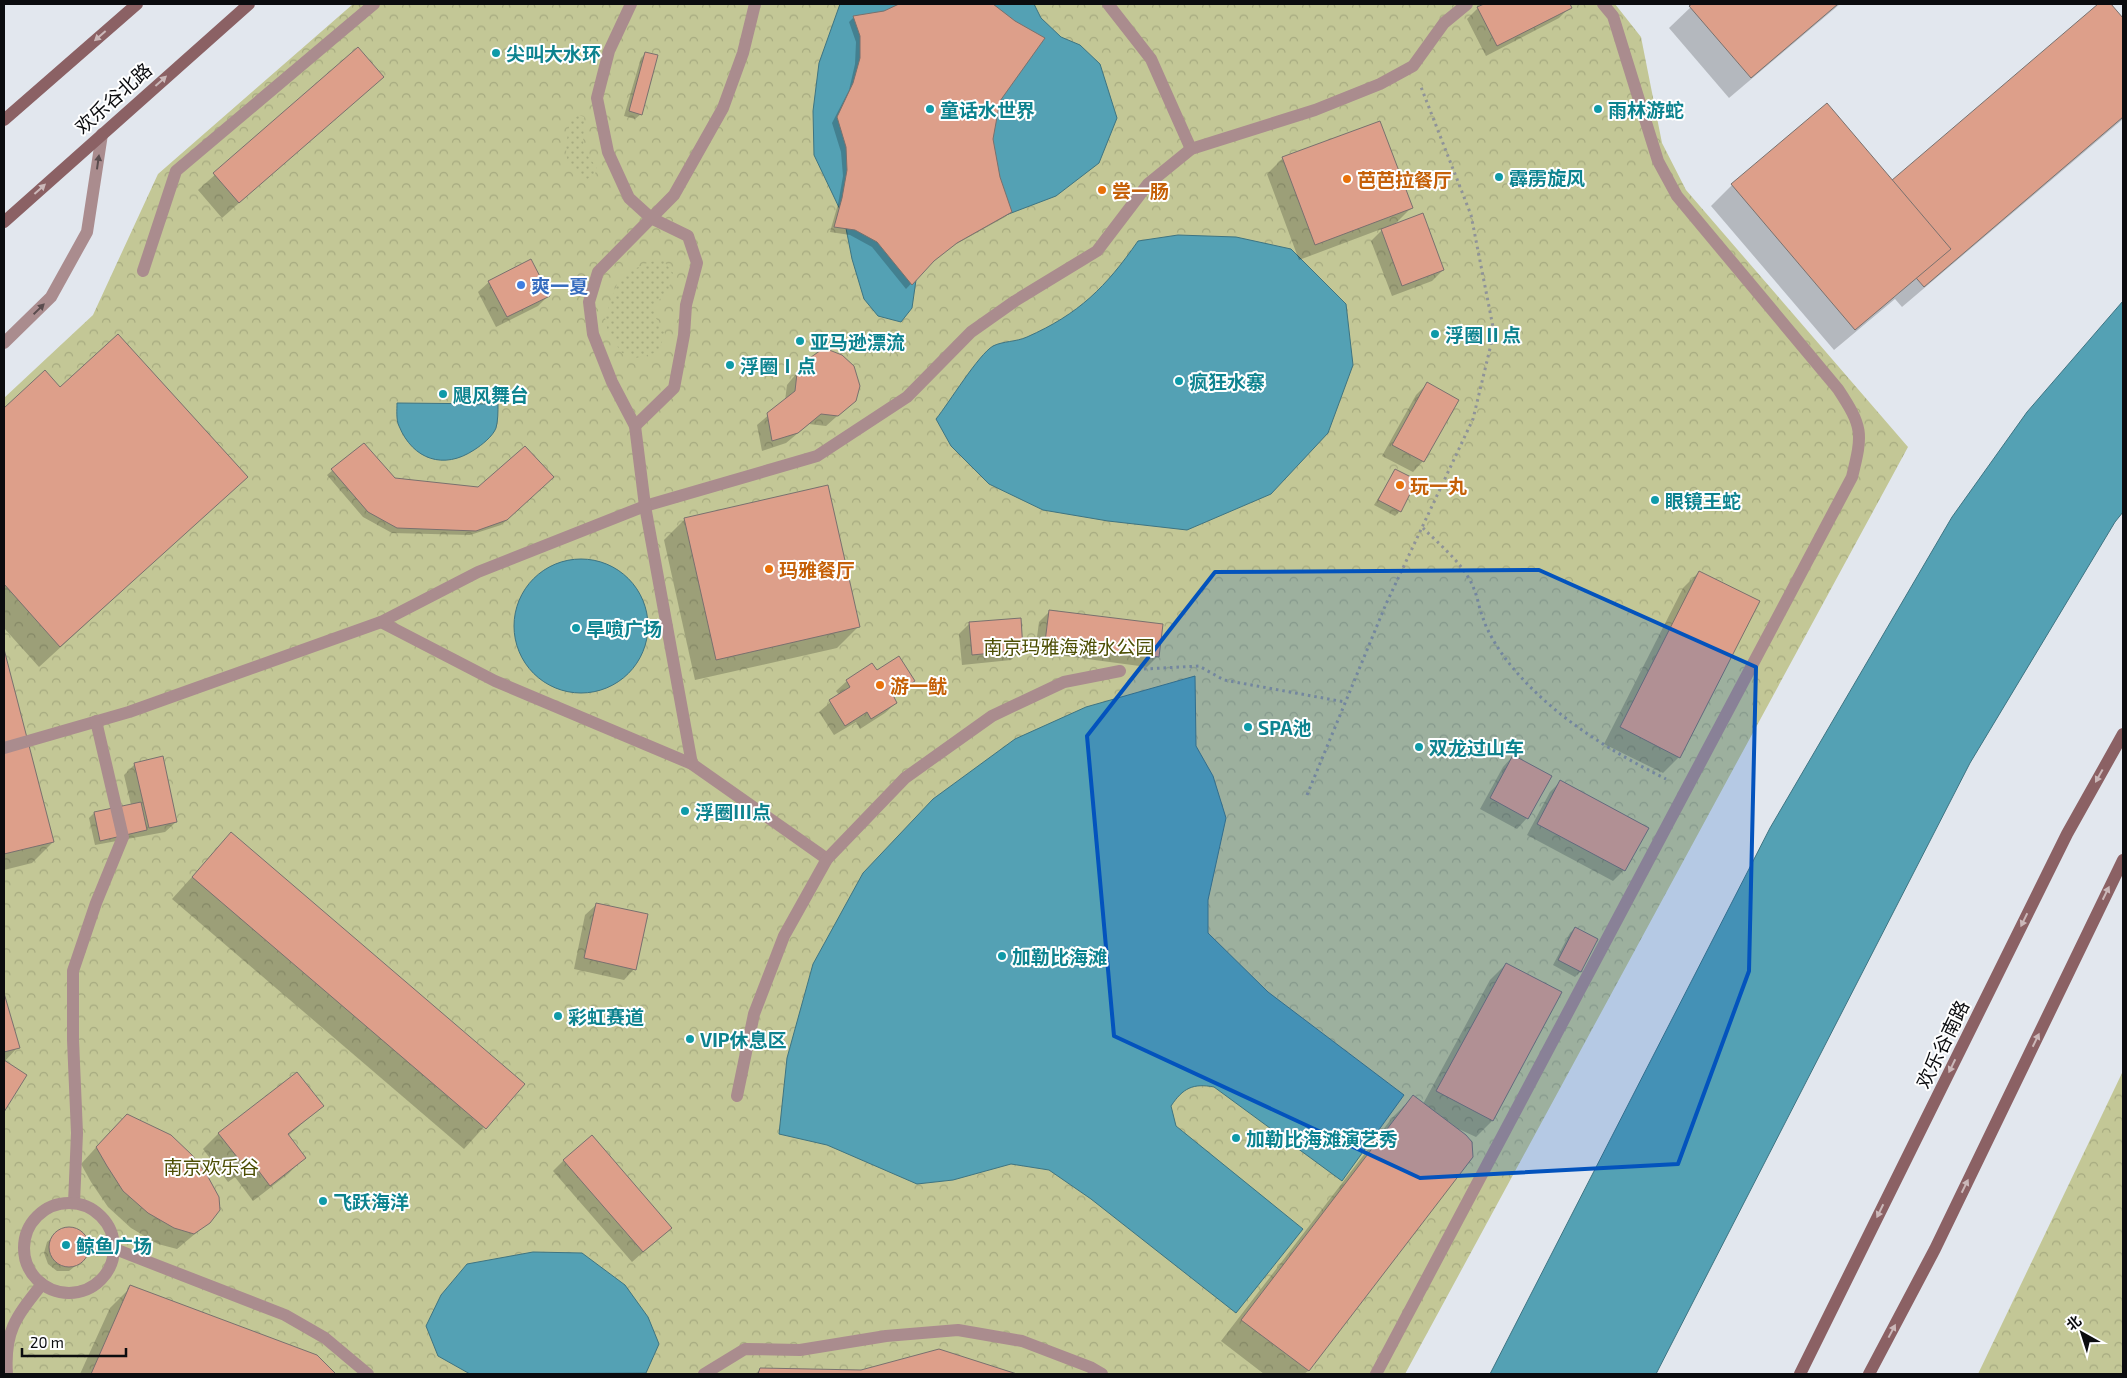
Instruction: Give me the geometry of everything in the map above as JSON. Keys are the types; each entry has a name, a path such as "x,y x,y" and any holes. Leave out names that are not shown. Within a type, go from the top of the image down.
{"street":[{"path":"4,120 137,4"},
{"name":"欢乐谷北路","path":"4,222 249,4"},
{"path":"143,271 176,172 374,4"},
{"path":"631,4 609,51 597,98 608,152 629,198 651,218 688,236 697,263 686,305 684,335 674,388 635,426"},
{"path":"692,764 645,506 635,426 612,382 593,334 589,302 598,272 674,195 723,108 743,53 755,4"},
{"path":"1108,4 1151,59 1191,149"},
{"path":"4,748 138,709 381,622 478,572 645,506 817,456 907,397 971,332 1015,301 1097,251 1148,184 1191,149 1315,110 1380,84 1413,66 1444,23 1467,4"},
{"path":"1376,1374 1852,476 1860,444 1857,417 1838,389 1677,196 1658,161 1613,16 1603,4"},
{"path":"4,343 51,297 87,232 102,134"},
{"path":"381,622 495,681 692,764 827,859"},
{"path":"738,1096 754,1014 784,936 827,859 905,778 992,716 1064,682 1120,671"},
{"path":"74,1203 77,1133 72,1040 73,971 96,903 123,837 96,721"},
{"name":"欢乐谷南路","path":"1800,1374 2067,834 2123,734"},
{"path":"1870,1374 1935,1249 2123,860"},
{"path":"74,1203 90,1208 103,1218 112,1232 115,1249 111,1265 103,1280 89,1289 73,1293 56,1292 42,1284 30,1272 24,1256 25,1240 31,1224 42,1212 57,1205 74,1203"},
{"path":"115,1249 285,1315 325,1338 368,1374"},
{"path":"7,1374 5,1349 17,1316 42,1284"},
{"path":"704,1374 745,1349 800,1350 886,1336 958,1330 1022,1341 1090,1367 1102,1374"}],"path":[{"path":"1307,795 1386,604 1473,419 1494,332 1471,215 1413,66"},
{"path":"1423,528 1455,560 1474,587 1483,620 1505,658 1540,696 1583,732 1626,759 1686,789"},
{"path":"1120,671 1199,666 1224,680 1345,702"}],"highlighted area":[{"path":"1539,570 1756,667 1749,971 1678,1164 1420,1178 1114,1036 1087,736 1215,572"}],"green space":[{"name":"南京玛雅海滩水公园","path":"353,4 1615,4 1641,37 1662,143 1686,190 1908,447 1405,1374 4,1374 4,398 93,315 158,174"},
{"path":"579,115 584,117 584,149 597,169 594,176 587,179 572,169 566,155 570,121"},
{"path":"663,260 673,273 668,292 652,306 665,334 658,352 636,358 622,353 608,333 605,317 620,276 649,262"},
{"path":"2123,1071 2123,1374 1978,1374"}],"water":[{"path":"840,4 1034,4 1041,18 1061,37 1080,45 1100,64 1117,118 1099,163 1056,196 977,226 917,273 912,308 901,322 878,316 864,299 852,259 844,218 814,155 813,111 819,63"},
{"path":"1178,235 1236,237 1291,249 1346,304 1353,365 1328,433 1271,494 1187,530 1108,521 1043,510 989,484 951,446 936,419 972,369 993,346 1027,337 1077,309 1103,286 1138,241"},
{"path":"2123,301 2123,512 2115,522 1970,763 1656,1374 1490,1374 1770,828 1952,517 2027,412"},
{"path":"397,403 498,404 497,425 495,431 487,440 463,456 441,460 430,458 412,447 405,438 397,421"},
{"path":"581,559 607,564 618,570 628,579 637,589 643,600 648,626 643,652 637,663 628,673 618,682 607,688 581,693 555,688 544,682 534,673 525,663 519,652 514,626 519,600 525,589 534,579 544,570 555,564"},
{"path":"1195,676 1196,746 1213,776 1226,818 1208,900 1208,933 1268,992 1404,1095 1342,1181 1214,1087 1200,1086 1189,1088 1175,1100 1171,1106 1176,1126 1303,1229 1236,1313 1091,1199 1049,1170 1011,1164 953,1180 917,1184 827,1145 779,1134 787,1058 813,964 863,873 933,799 1015,739 1086,707"},
{"path":"533,1252 582,1253 625,1285 648,1317 659,1344 646,1373 470,1374 438,1356 426,1326 441,1295 467,1264"}],"building":[{"path":"899,4 993,4 1015,21 1045,38 1000,101 993,139 1000,177 1012,212 957,243 934,261 912,285 877,242 855,230 834,227 847,170 846,147 837,117 853,83 860,58 860,36 853,16 884,11"},
{"path":"1484,4 1570,4 1572,8 1497,46 1477,7"},
{"path":"1692,4 1838,4 1751,78 1689,6"},
{"path":"2098,4 2111,4 2123,18 2123,117 1924,287 1857,210"},
{"path":"358,47 384,77 239,203 213,173"},
{"path":"645,52 658,55 642,115 629,111"},
{"path":"1827,103 1951,249 1855,330 1731,184"},
{"path":"1380,121 1413,208 1315,245 1282,157"},
{"path":"1423,213 1444,270 1402,286 1381,229"},
{"path":"531,259 550,296 507,317 488,281"},
{"path":"118,334 248,477 60,647 4,584 4,408 45,370 60,387"},
{"path":"824,348 842,355 854,366 860,386 856,401 838,416 821,414 798,433 772,441 767,413 795,391 797,373 804,362"},
{"path":"1427,382 1459,400 1424,462 1392,445"},
{"path":"364,443 395,478 478,487 525,446 554,477 507,520 476,531 397,528 368,512 331,469"},
{"path":"1395,469 1417,480 1401,512 1378,500"},
{"path":"828,485 860,627 716,660 684,518"},
{"path":"1699,571 1760,601 1680,758 1620,727"},
{"path":"1049,610 1163,624 1159,657 1045,642"},
{"path":"1021,618 1023,650 972,655 969,622"},
{"path":"4,649 54,842 4,854"},
{"path":"899,656 915,681 893,695 897,703 871,719 867,712 845,726 829,700 850,687 846,680 872,663 877,670"},
{"path":"1513,755 1552,776 1528,819 1490,798"},
{"path":"163,756 177,822 149,828 134,763"},
{"path":"1560,780 1649,828 1625,871 1537,824"},
{"path":"141,802 147,830 100,841 94,812"},
{"path":"231,832 525,1084 486,1129 192,877"},
{"path":"596,903 648,914 636,970 584,958"},
{"path":"1575,927 1598,939 1581,972 1558,960"},
{"path":"1506,963 1562,992 1493,1121 1436,1091"},
{"path":"4,993 20,1048 4,1052"},
{"path":"4,1060 27,1075 4,1112"},
{"path":"297,1072 324,1106 288,1134 306,1158 270,1186 252,1162 245,1167 218,1133"},
{"path":"1413,1095 1466,1135 1472,1142 1473,1157 1309,1371 1241,1320"},
{"path":"127,1114 171,1135 192,1155 207,1175 219,1197 220,1210 210,1223 194,1234 174,1228 148,1213 123,1191 96,1147"},
{"path":"592,1135 672,1228 643,1252 563,1160"},
{"path":"65,1227 73,1227 80,1230 86,1236 89,1247 86,1258 80,1264 73,1267 65,1267 58,1264 52,1258 49,1251 49,1243 52,1236 58,1230"},
{"path":"130,1285 317,1355 336,1374 91,1374"},
{"path":"939,1349 1017,1374 758,1374 760,1368 861,1370"}],"place":[{"name":"尖叫大水环","path":"496,53"},
{"name":"童话水世界","path":"930,109"},
{"name":"雨林游蛇","path":"1598,109"},
{"name":"霹雳旋风","path":"1499,177"},
{"name":"芭芭拉餐厅","path":"1347,179"},
{"name":"尝一肠","path":"1102,190"},
{"name":"爽一夏","path":"521,285"},
{"name":"浮圈Ⅱ点","path":"1435,334"},
{"name":"亚马逊漂流","path":"800,341"},
{"name":"浮圈Ⅰ点","path":"730,365"},
{"name":"疯狂水寨","path":"1179,381"},
{"name":"飓风舞台","path":"443,394"},
{"name":"玩一丸","path":"1400,485"},
{"name":"眼镜王蛇","path":"1655,500"},
{"name":"玛雅餐厅","path":"769,569"},
{"name":"旱喷广场","path":"576,628"},
{"name":"游一鱿","path":"880,685"},
{"name":"SPA池","path":"1248,727"},
{"name":"双龙过山车","path":"1419,747"},
{"name":"浮圈Ⅲ点","path":"685,811"},
{"name":"加勒比海滩","path":"1002,956"},
{"name":"彩虹赛道","path":"558,1016"},
{"name":"VIP休息区","path":"690,1039"},
{"name":"加勒比海滩演艺秀","path":"1236,1138"},
{"name":"飞跃海洋","path":"323,1201"},
{"name":"鲸鱼广场","path":"66,1245"}],"park label":[{"name":"南京欢乐谷","path":"211,1166"}]}
